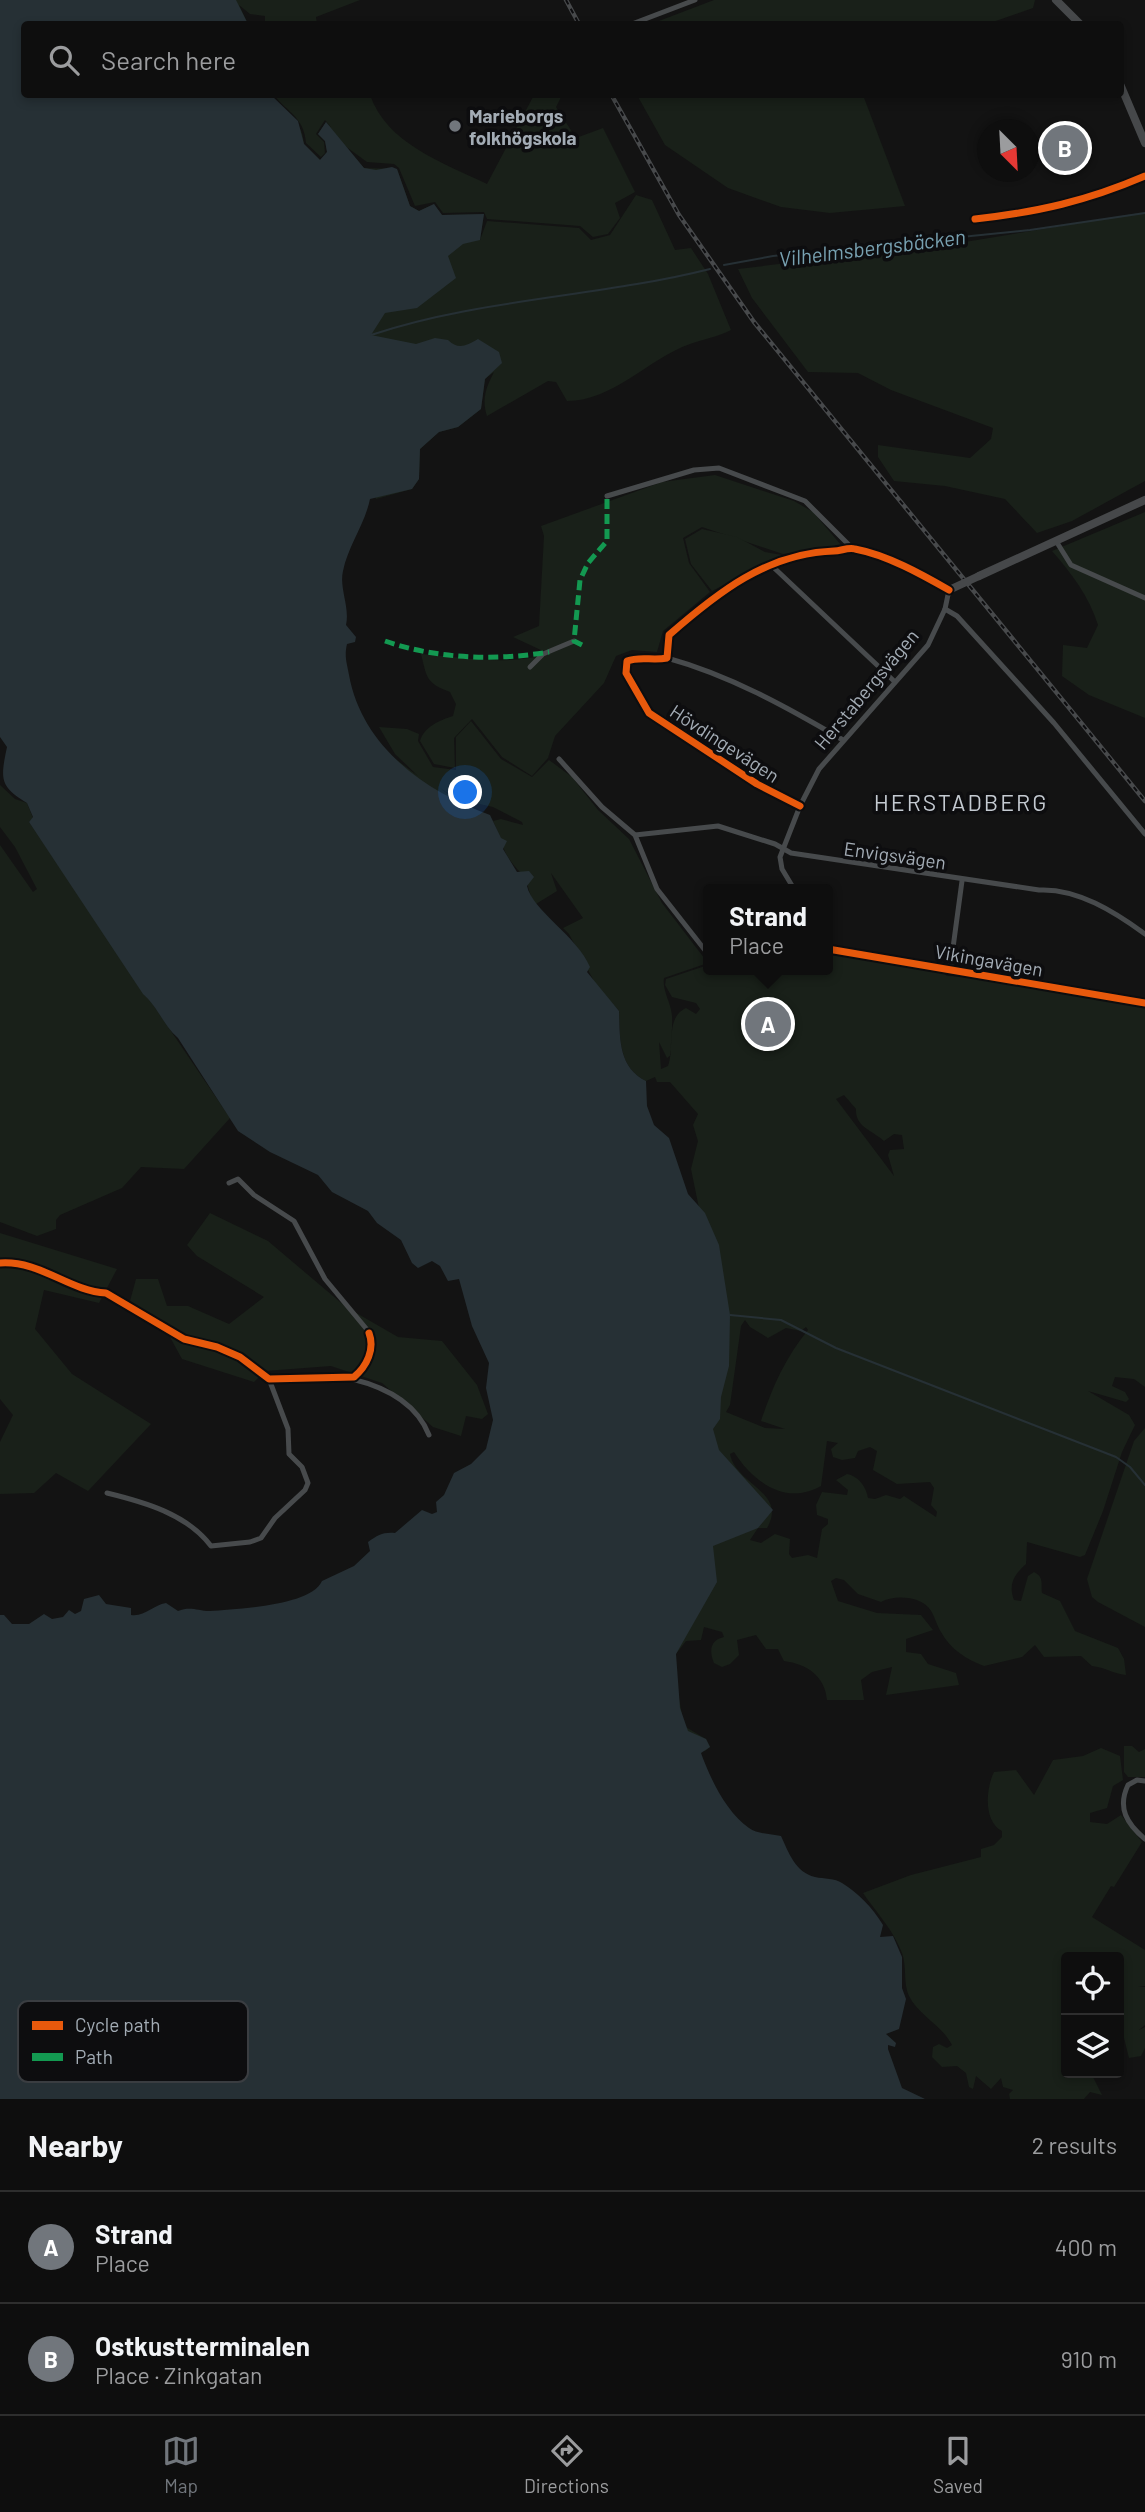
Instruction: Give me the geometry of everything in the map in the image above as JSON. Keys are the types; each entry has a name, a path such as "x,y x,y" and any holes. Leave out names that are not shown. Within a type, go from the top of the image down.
{"street":[{"path":"640,21 695,0"},
{"path":"1056,0 1077,21"},
{"path":"1124,92 1145,143"},
{"path":"975,219 1037,212 1087,199 1145,176"},
{"path":"607,496 694,470 719,468 805,501 852,548 889,561 949,590 1145,499"},
{"path":"1055,541 1071,565 1145,598"},
{"path":"843,740 746,687 704,668 667,658 669,635 717,595 770,564 791,557 852,548"},
{"path":"770,564 895,682"},
{"name":"Herstabergsvägen","path":"782,848 819,769 928,645 945,609 949,590"},
{"path":"945,609 957,616 1054,723 1145,834"},
{"path":"530,667 543,654 574,641"},
{"name":"Hövdingevägen","path":"667,658 653,661 635,657 626,661 626,673 649,713 757,784 800,806"},
{"path":"559,759 602,807 635,835 657,889 703,946"},
{"name":"Envigsvägen","path":"635,835 709,824 791,853 829,861 962,881 1039,890 1059,889 1094,904 1145,934"},
{"path":"782,848 782,869 791,884"},
{"name":"Vikingavägen","path":"950,970 962,881"},
{"name":"Vikingavägen","path":"833,950 1145,1003"},
{"path":"229,1183 238,1179 254,1195 289,1216 308,1244 325,1279 369,1333 373,1345 371,1353 360,1372 349,1378"},
{"path":"0,1263 26,1265 93,1293 107,1293 184,1339 218,1347 240,1357 268,1379 288,1429 289,1454 302,1467 308,1483 305,1490 275,1518 261,1538 250,1542 211,1546 196,1530 163,1511 107,1493"},
{"path":"268,1379 349,1378 388,1390 415,1410 429,1435"},
{"path":"1145,1781 1137,1780 1128,1785 1123,1805 1129,1824 1145,1839"}],"shaded area":[{"path":"0,0 236,0 246,21 21,21 21,98 274,98 298,121 304,144 320,160 327,152 325,141 318,134 326,122 364,168 397,169 410,206 419,211 434,204 442,215 484,214 480,240 463,244 448,256 456,278 417,308 385,313 371,335 416,344 435,338 448,340 459,346 478,339 499,352 502,363 485,379 481,409 458,427 439,432 420,449 419,479 412,489 370,499 345,562 342,577 347,611 346,625 356,637 355,642 347,644 346,649 349,675 356,701 382,745 421,780 443,794 490,815 501,838 507,841 503,849 517,872 529,871 534,877 527,886 531,895 584,956 590,967 587,972 619,1011 625,1060 637,1075 646,1081 647,1106 654,1125 669,1138 688,1194 705,1213 719,1245 730,1315 729,1366 721,1397 720,1419 713,1429 719,1450 773,1510 758,1528 713,1546 717,1582 676,1654 680,1708 688,1731 706,1739 710,1747 701,1753 714,1783 733,1813 752,1830 781,1836 793,1861 808,1875 839,1881 853,1891 870,1907 883,1925 880,1937 893,1936 902,1957 902,1988 906,1999 899,2029 886,2034 896,2043 895,2047 888,2045 888,2049 902,2088 925,2099 0,2099 0,1615 4,1615 12,1624 29,1624 44,1614 52,1619 63,1617 69,1610 75,1614 81,1611 84,1599 99,1595 106,1604 131,1608 131,1615 145,1613 166,1603 178,1611 210,1611 272,1605 304,1596 322,1581 354,1566 370,1551 368,1542 384,1534 395,1533 422,1510 432,1514 437,1512 436,1502 444,1495 454,1473 471,1464 486,1449 493,1420 486,1388 489,1363 472,1326 459,1279 448,1281 440,1266 432,1261 418,1268 412,1263 401,1240 377,1223 368,1211 332,1192 318,1175 270,1152 238,1131 178,1038 143,994 29,822 33,817 27,803 7,787 3,767 7,747 0,737"},
{"path":"223,0 360,0 316,17 317,21 265,21 265,16 250,14 239,5 245,21"},
{"path":"714,0 1035,0 1033,8 996,21 659,21"},
{"path":"262,98 274,98 292,117 300,128 304,144 320,160 327,152 325,141 318,134 326,122 331,127 325,120 316,134 324,142 325,153 321,157 306,143 299,121 277,98 371,98 389,127 403,139 436,160 487,184 532,98 560,98 556,107 576,138 603,128 635,192 615,203 620,218 608,234 593,237 580,226 487,219 484,212 443,213 435,202 415,206 399,168 394,164 367,162 345,146 364,168 397,169 410,206 419,211 434,204 442,215 484,214 480,240 487,221 579,228 591,240 610,235 636,195 652,200 675,250 691,248 708,274 731,330 675,351 600,394 567,401 556,382 548,381 487,416 485,398 494,372 485,379 481,409 458,427 439,432 420,449 419,479 412,489 376,499"},
{"path":"639,98 864,98 905,206 830,213 781,207 728,188 665,145"},
{"path":"1145,212 1145,481 1072,521 1037,533 1005,499 945,486 894,481 878,457 878,445 970,458 991,439 993,428 891,390 858,373 808,372 752,298 738,269 971,241"},
{"path":"715,475 794,501 813,512 841,545 783,554 702,527 683,538 689,563 710,592 663,631 657,652 632,650 616,656 604,683 555,736 548,758 532,776 502,757 472,719 454,738 455,768 434,764 420,741 429,728 453,716 456,704 450,692 436,686 429,679 421,654 481,660 521,659 560,650 577,640 543,651 513,637 539,626 544,536 541,526 662,482"},
{"path":"1145,512 1145,718 1089,695 1062,676 1063,645 1087,648 1098,625 1079,586 1052,551"},
{"path":"702,529 737,537 765,552 782,555 712,591 691,564 685,539"},
{"path":"471,721 501,759 532,777 549,760 572,777 598,810 629,839 662,903 703,956 703,965 664,978 664,987 672,1016 671,1051 673,1026 679,1012 686,1008 696,1014 700,1009 696,1003 672,997 665,985 666,979 703,967 703,975 833,975 833,952 940,970 947,976 973,977 1145,1006 1145,1387 1134,1379 1115,1377 1112,1386 1125,1392 1129,1399 1126,1402 1088,1391 1129,1415 1135,1425 1122,1452 1103,1511 1085,1555 1080,1557 1027,1542 1026,1564 1015,1576 1012,1584 1014,1600 1021,1601 1028,1576 1034,1572 1037,1574 1042,1593 1060,1601 1075,1631 1118,1648 1124,1659 1126,1675 1092,1666 1081,1656 1044,1657 1035,1645 1022,1657 984,1666 965,1657 949,1644 924,1603 905,1598 892,1598 881,1602 858,1594 844,1580 836,1578 831,1581 838,1601 877,1613 921,1615 933,1630 906,1639 906,1652 921,1654 928,1664 956,1673 959,1685 886,1695 892,1667 872,1672 861,1680 864,1700 827,1700 819,1678 807,1668 784,1661 778,1649 766,1649 756,1635 737,1640 739,1655 730,1664 722,1667 714,1663 711,1654 713,1643 724,1637 722,1632 704,1627 701,1640 686,1641 676,1654 675,1676 684,1726 706,1739 710,1747 705,1751 666,1732 700,1213 691,1169 698,1141 693,1125 698,1114 670,1082 657,1082 655,1077 646,1081 630,1068 625,1060 619,1011 597,987 569,934 563,928 583,918 551,873 557,891 536,904 525,877 507,855 493,821 501,819 523,825 522,822 493,807 457,799 440,788 462,805 480,811 401,797 368,729 389,754 418,776 395,754 379,727 407,729 419,734 418,741 433,767 456,770 456,737","holes":["659,1042 667,1058 670,1056 668,1066 661,1069","844,1095 856,1109 861,1124 884,1141 894,1134 902,1135 904,1149 890,1150 888,1155 894,1176 836,1099","745,1320 750,1327 768,1338 786,1328 801,1331 806,1327 808,1330 792,1351 780,1374 761,1421 785,1429 765,1428 726,1412 730,1405 741,1326","827,1441 838,1443 831,1449 833,1457 842,1460 855,1458 858,1451 870,1447 877,1451 873,1470 897,1484 930,1482 934,1488 931,1505 937,1512 936,1517 904,1496 900,1499 886,1495 875,1499 868,1498 861,1482 847,1474 836,1480 848,1490 847,1495 822,1492 816,1505 817,1515 828,1519 828,1524 822,1529 817,1558 808,1555 792,1558 789,1554 790,1539 775,1534 761,1543 750,1540 758,1528 767,1528 772,1516 771,1506 759,1489 741,1474 730,1454 734,1452 751,1473 772,1488 783,1492 808,1492 821,1486"]},
{"path":"0,785 15,799 27,803 33,818 29,822 230,1118 184,1169 141,1167 122,1188 60,1215 56,1220 56,1229 37,1236 0,1222 0,845 33,892 37,889 15,847 0,827"},
{"path":"210,1213 268,1241 346,1307 398,1337 442,1341 477,1385 488,1414 482,1419 466,1416 461,1436 433,1427 382,1383 331,1366 265,1371 254,1382 182,1359 165,1328 130,1301 136,1279 158,1279 167,1306 188,1306 229,1324 264,1297 197,1256 187,1245"},
{"path":"0,1233 117,1269 99,1303 44,1290 35,1329 72,1374 151,1424 88,1491 56,1473 34,1493 0,1494 0,1442 13,1415 0,1399"},
{"path":"1145,1428 1145,1627 1098,1602 1092,1597 1087,1579 1134,1441"},
{"path":"1124,1746 1132,1746 1139,1752 1145,1749 1145,1777 1128,1777 1124,1772"},
{"path":"1101,1748 1120,1756 1123,1780 1113,1786 1107,1808 1090,1813 1090,1822 1107,1824 1121,1815 1142,1842 1092,1917 1145,1950 1145,1986 1138,1986 1145,1987 1145,2025 1139,2030 1145,2027 1145,2048 1141,2056 1129,2058 1124,2038 1124,1952 1061,1952 1061,2078 1094,2078 1102,2095 1090,2092 1084,2099 1010,2099 1009,2094 1013,2090 1003,2087 1001,2078 991,2089 976,2076 973,2089 969,2087 966,2073 957,2066 942,2067 932,2057 933,2047 939,2044 947,2048 952,2045 913,2003 906,1986 899,1945 863,1893 911,1875 981,1857 981,1849 994,1845 1002,1837 1002,1831 996,1826 989,1812 989,1787 994,1772 1016,1770 1034,1795 1053,1760 1083,1756"}],"waterway":[{"name":"Vilhelmsbergsbäcken","path":"724,265 773,256 1030,230 1145,213"},
{"name":"Vilhelmsbergsbäcken","path":"371,335 453,313 625,286 710,269"},
{"path":"730,1315 781,1320 836,1348 1116,1457 1130,1467 1145,1485"}],"railway":[{"path":"566,0 577,21"},
{"path":"613,98 679,215 754,322 1145,801"}],"marked path":[{"path":"582,645 574,641 580,580 588,563 607,541 607,496"},
{"path":"385,641 425,652 466,657 508,657 549,652"}],"cycle path":[{"path":"975,219 1062,204 1145,176"},
{"path":"800,806 757,784 649,713 626,673 627,661 667,658 669,635 725,590 765,567 810,553 850,548 867,552 904,566 949,590"},
{"path":"833,950 1145,1003"},
{"path":"0,1263 28,1266 79,1287 106,1293 184,1339 217,1347 240,1357 269,1379 354,1377 369,1357 369,1333"}],"place":[{"name":"Marieborgs folkhögskola","path":"455,126"},
{"name":"Ostkustterminalen","path":"1065,148"},
{"name":"Strand","path":"768,1024"}],"district":[{"name":"HERSTADBERG","path":"961,802"}]}
